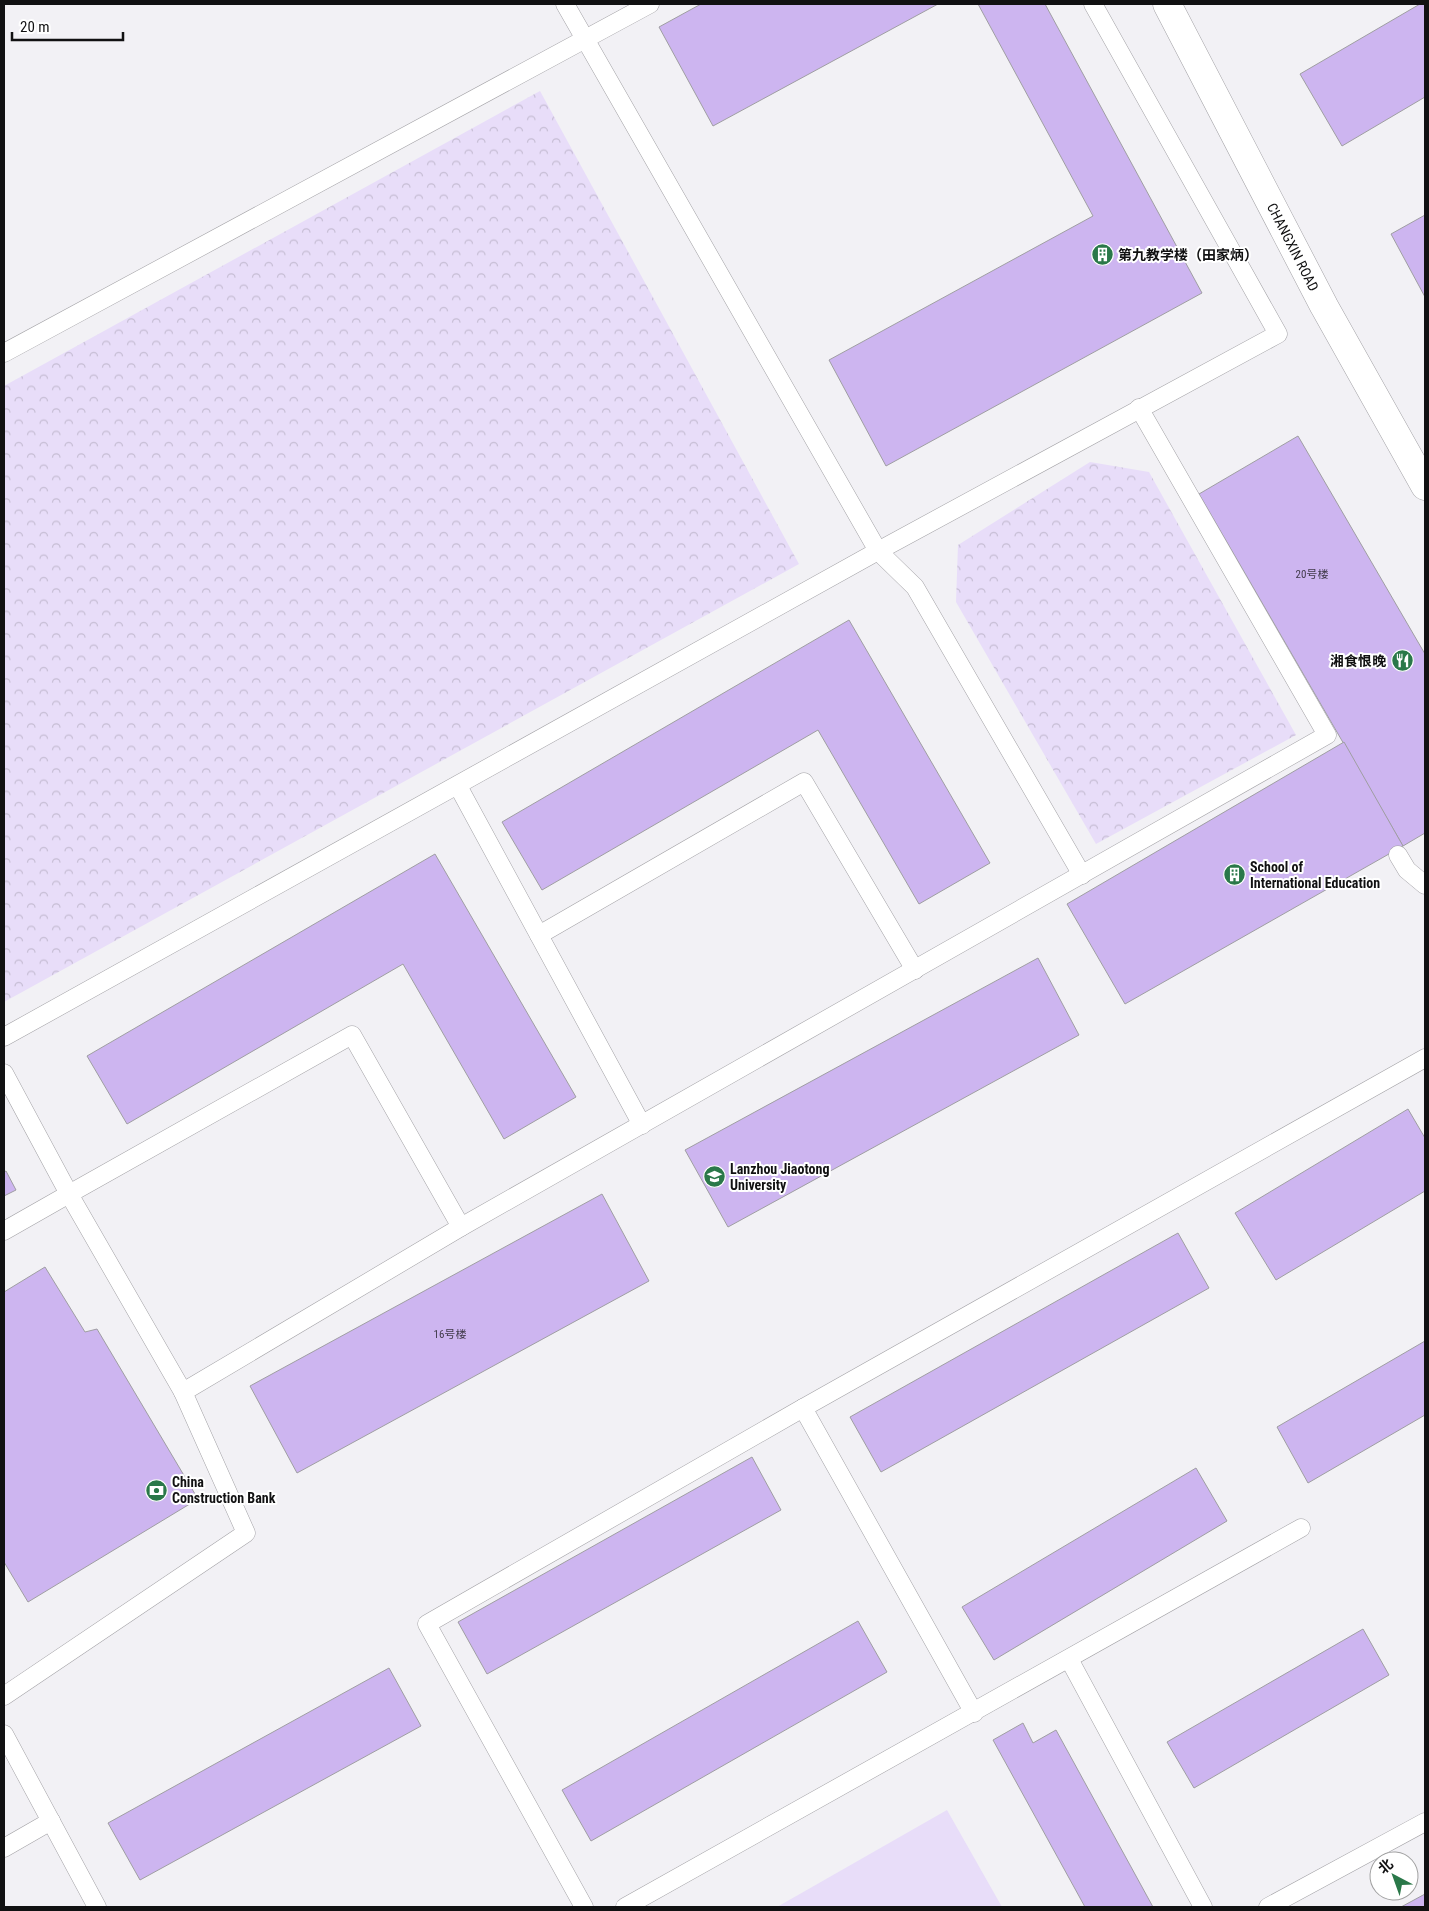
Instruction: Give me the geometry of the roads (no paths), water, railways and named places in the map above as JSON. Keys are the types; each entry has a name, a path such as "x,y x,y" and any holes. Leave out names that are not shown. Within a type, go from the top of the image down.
{"street":[{"name":"CHANGXIN ROAD","path":"1167,4 1324,306 1425,486"}],"lane":[{"path":"565,4 878,551 915,587 1082,875"},
{"path":"4,353 650,4"},
{"path":"4,1037 878,551 1278,334 1093,4"},
{"path":"183,1392 461,1227 1082,875 1330,739 1140,408"},
{"path":"539,935 804,782 915,970"},
{"path":"458,786 642,1124"},
{"path":"1398,855 1407,870 1425,885"},
{"path":"4,1231 352,1035 461,1227"},
{"path":"584,1907 426,1624 803,1408 1425,1058"},
{"path":"4,1073 69,1194 183,1392 246,1533 4,1696"},
{"path":"803,1408 974,1713"},
{"path":"625,1907 1301,1528"},
{"path":"1069,1659 1203,1907"},
{"path":"4,1734 97,1907"},
{"path":"4,1848 51,1821"},
{"path":"1268,1907 1425,1822"}],"place":[{"name":"第九教学楼（田家炳）","path":"1102,255"},
{"name":"湘食恨晚","path":"1402,661"},
{"name":"School of International Education","path":"1234,875"},
{"name":"Lanzhou Jiaotong University","path":"714,1177"},
{"name":"China Construction Bank","path":"156,1490"}]}
